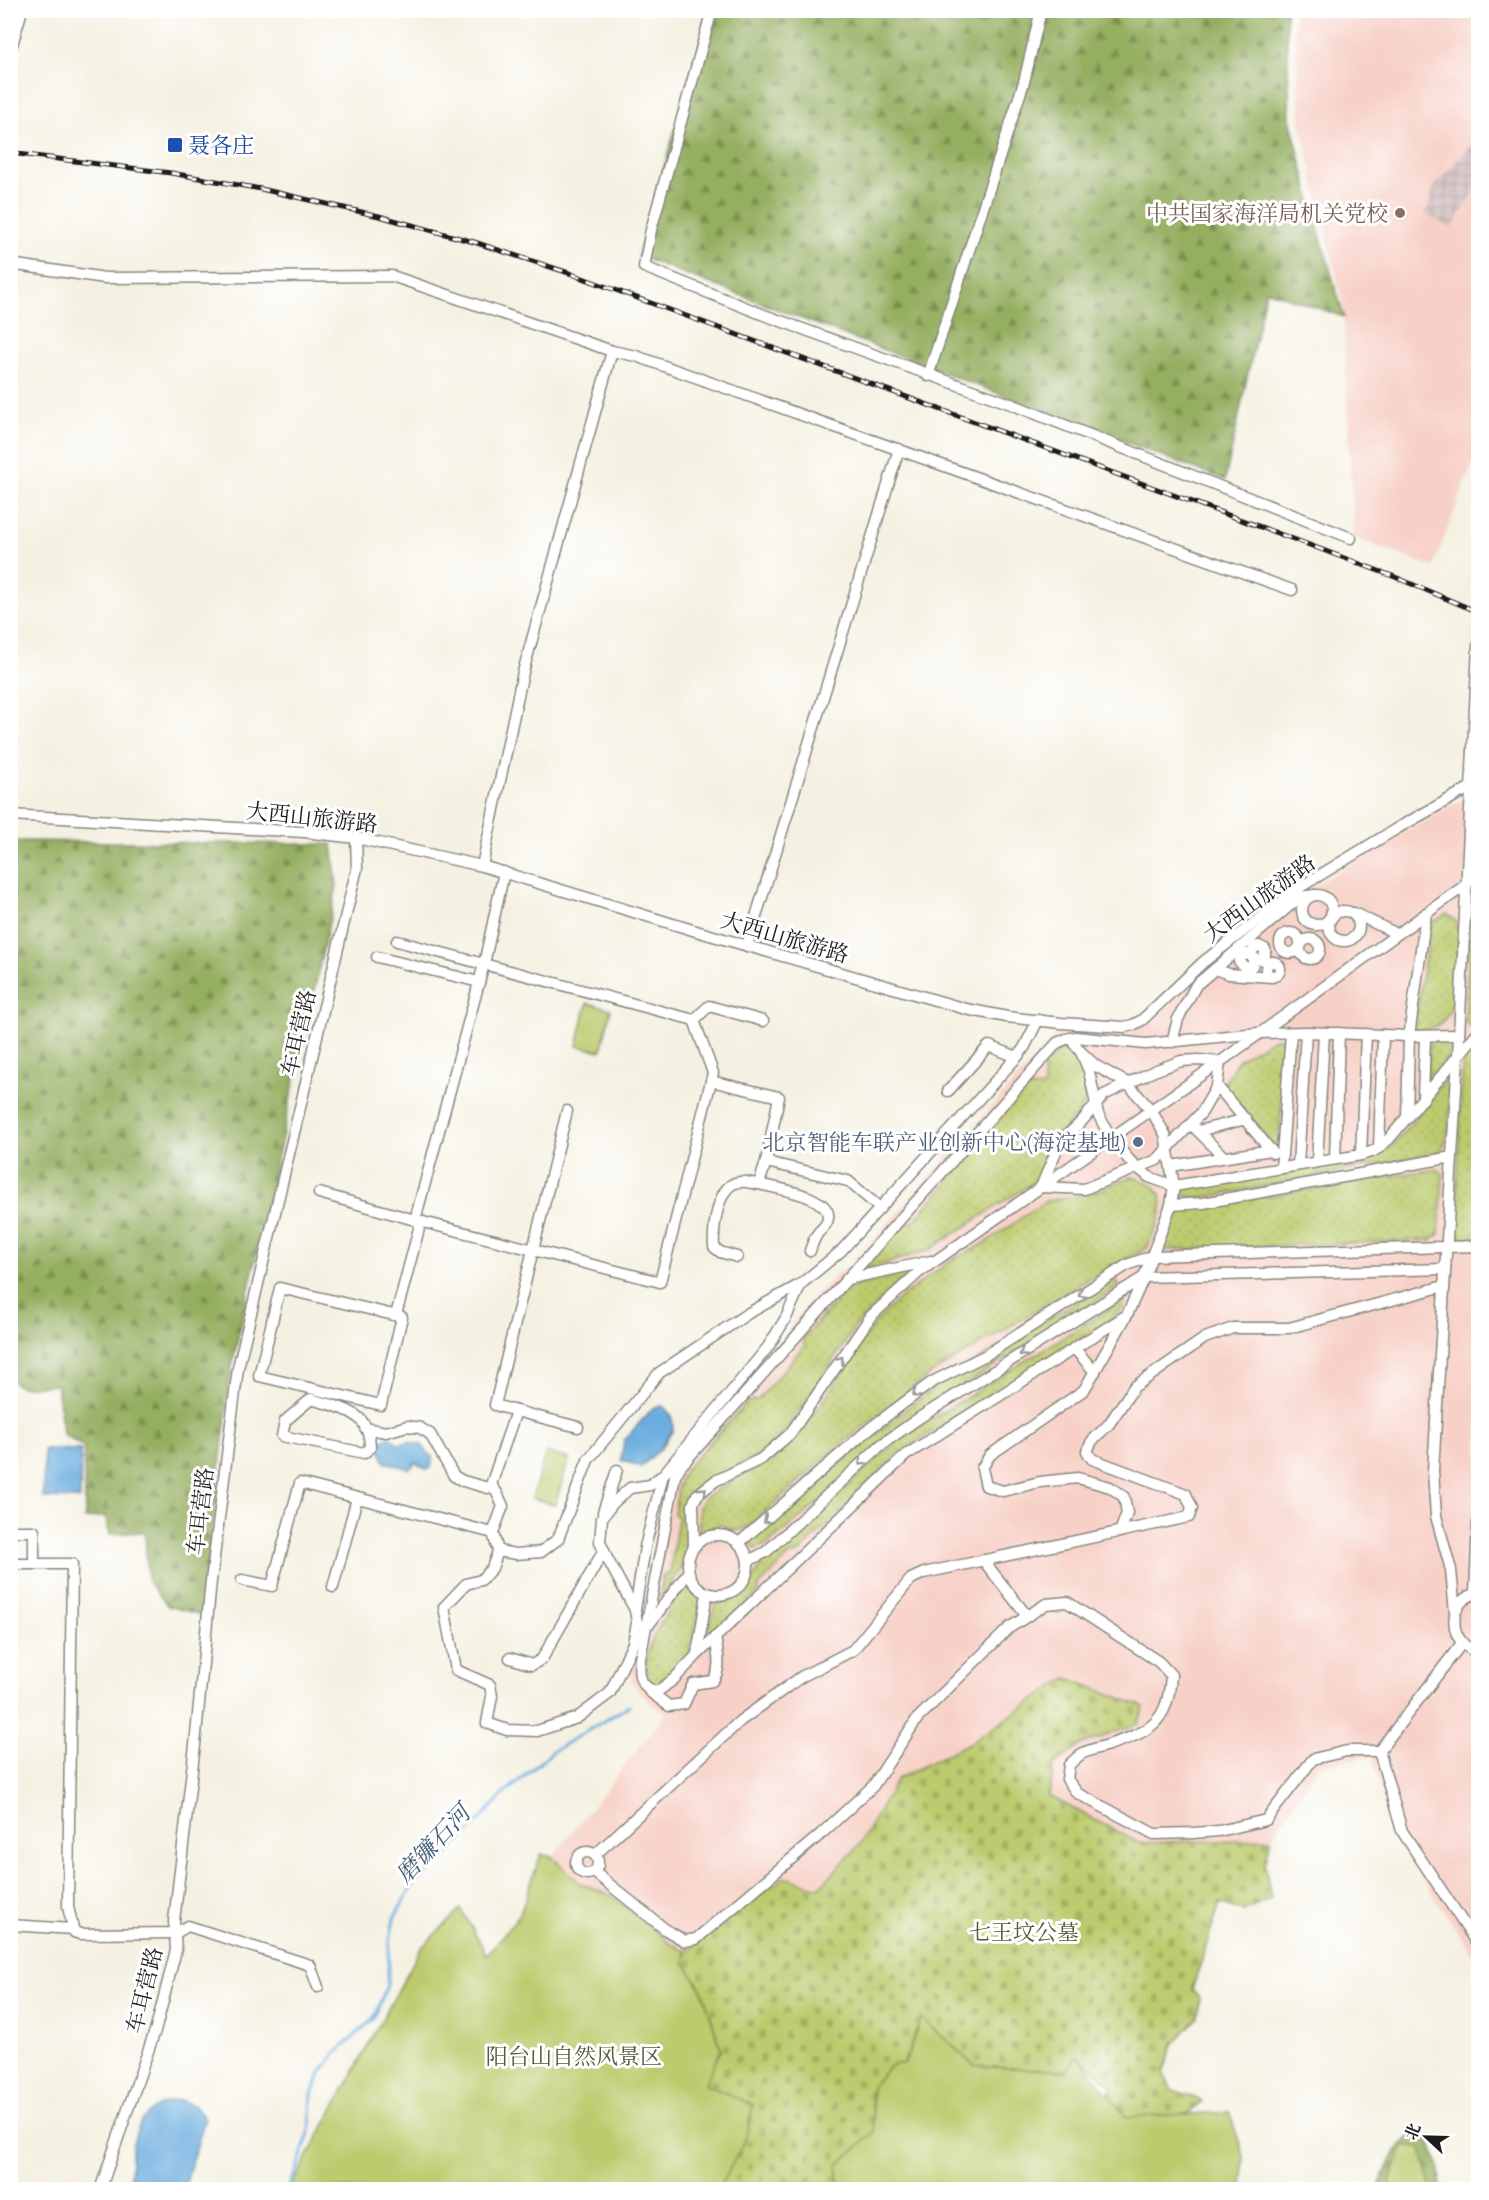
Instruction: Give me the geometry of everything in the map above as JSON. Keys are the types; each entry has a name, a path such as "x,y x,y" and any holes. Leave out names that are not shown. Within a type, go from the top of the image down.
{"street":[{"path":"10,52 22,10"},
{"path":"712,10 651,230 644,267 764,315 1011,404 1351,538"},
{"path":"928,376 1024,82 1041,10"},
{"path":"10,264 105,278 392,276 612,351 636,356 1292,590"},
{"path":"482,866 523,672 612,351"},
{"path":"747,946 899,449"},
{"path":"1479,646 1475,785 1467,884 1433,1471 1436,1516 1451,1570 1455,1612 1454,1629 1462,1643 1479,1652"},
{"name":"大西山旅游路","path":"10,815 303,832 356,838 504,872 747,946 966,1009 1038,1020 1114,1027 1133,1025 1142,1020 1202,963 1302,886 1396,829 1475,785"},
{"name":"车耳营路","path":"100,2190 156,2028 176,1950 174,1921 237,1368 357,868 356,838"},
{"path":"396,1315 484,964 504,872"},
{"path":"648,1625 688,1573 690,1554 694,1546 693,1504 697,1494 715,1481 761,1459 790,1434 871,1316 918,1273 1220,1062 1467,884 1479,872"},
{"path":"1467,884 1479,880"},
{"path":"1315,895 1308,899 1302,911 1306,920 1314,925 1324,924 1338,912 1352,913 1397,934"},
{"path":"1172,1042 1178,1019 1196,985 1215,969 1236,959 1264,928 1300,897 1323,896 1330,902 1332,909 1329,928 1334,937 1343,941 1352,939 1359,931 1358,920 1352,913"},
{"path":"1407,1118 1409,1036 1426,913"},
{"path":"1264,928 1281,947 1286,952 1293,953 1300,946 1300,940 1297,935 1289,933 1282,937 1281,947"},
{"path":"397,941 694,1020"},
{"path":"377,957 479,982"},
{"path":"1236,959 1245,968 1250,968 1254,962 1253,957"},
{"path":"1215,969 1229,974 1272,977"},
{"path":"694,1020 709,1006 764,1021"},
{"path":"320,1193 660,1282 713,1073 694,1020"},
{"path":"498,1551 516,1554 541,1552 558,1539 588,1460 659,1373 747,1314 801,1284 841,1251 1017,1057 1038,1020"},
{"path":"1298,1166 1306,1032"},
{"path":"1081,1052 1089,1071 1098,1114 1111,1138 1149,1177 1174,1186 1281,1166 1298,1166 1335,1160 1361,1155 1379,1148 1423,1100 1479,1032"},
{"path":"715,1637 717,1674 712,1681 693,1684 684,1704 675,1707 664,1704 644,1687 639,1671 675,1476 680,1467 1053,1047 1070,1038 1146,1044 1258,1033 1458,1035"},
{"path":"1281,1166 1291,1033"},
{"path":"1317,1162 1324,1033"},
{"path":"1335,1160 1340,1033"},
{"path":"1361,1155 1366,1034"},
{"path":"1379,1148 1383,1035"},
{"path":"1423,1100 1425,1036"},
{"path":"1070,1038 1096,1066 1127,1083 1151,1110 1165,1134 1174,1186 1171,1205 1144,1277 1126,1315 1084,1390 990,1455 982,1468 986,1486 1003,1491 1040,1482 1078,1478 1110,1487 1124,1497 1127,1513 1120,1532"},
{"path":"948,1091 989,1046 1017,1057"},
{"path":"1041,1187 1060,1142 1104,1095 1181,1061 1220,1062"},
{"path":"1195,1128 1217,1086 1220,1062"},
{"path":"711,1081 779,1097 759,1184"},
{"path":"1217,1086 1260,1136 1281,1166"},
{"path":"567,1111 495,1404 578,1427"},
{"path":"1041,1187 1084,1189 1157,1160 1195,1128 1246,1119"},
{"path":"1195,1128 1224,1157"},
{"path":"1250,1153 1260,1136"},
{"path":"1171,1166 1271,1150"},
{"path":"1171,1205 1203,1203 1452,1157"},
{"path":"765,1162 848,1181 880,1208"},
{"path":"737,1257 720,1252 714,1247 713,1226 724,1191 739,1182 759,1184 810,1197 822,1204 828,1213 828,1222 818,1233 810,1251"},
{"path":"739,1543 869,1429 932,1382 986,1355 1128,1265 1152,1256 1479,1246"},
{"path":"847,1279 937,1260"},
{"path":"748,1561 765,1552 881,1445 919,1418 1144,1277 1446,1269"},
{"path":"1115,1273 1122,1274 1125,1278 1122,1292"},
{"path":"602,1518 613,1503 630,1488 650,1485 663,1476 768,1347 786,1318 801,1284"},
{"path":"595,1855 740,1721 801,1677 853,1650 911,1579 924,1573 1189,1517 1192,1508 1186,1494 1092,1459 1088,1451 1092,1441 1109,1424 1134,1387 1205,1338 1233,1328 1289,1328 1444,1286"},
{"path":"279,1288 396,1315 402,1317 381,1405 259,1376 279,1288"},
{"path":"644,1687 657,1692 664,1688 906,1455 1126,1315"},
{"path":"1074,1348 1095,1372"},
{"path":"311,1399 361,1418 365,1428 370,1438 370,1448 364,1453 282,1436 285,1421 311,1399"},
{"path":"365,1428 386,1432 407,1426 420,1428 430,1434 454,1476 488,1488 516,1411"},
{"path":"617,1470 602,1518 600,1542 635,1610"},
{"path":"491,1485 498,1493 503,1506 493,1533 498,1551 492,1568 481,1580 466,1584 444,1607 456,1670 490,1686 492,1696 487,1723 507,1730 537,1731 577,1718 610,1692 617,1680 633,1643 637,1623 635,1610 645,1547 663,1476"},
{"path":"242,1580 272,1586 300,1483 493,1533"},
{"path":"333,1587 357,1498"},
{"path":"1455,1612 1462,1601 1477,1593 1479,1522"},
{"path":"10,1531 34,1531 34,1564"},
{"path":"688,1573 698,1588 707,1594 717,1596 736,1589 744,1581 748,1572 745,1551 730,1537 710,1536 694,1546"},
{"path":"510,1658 532,1665 542,1659 604,1550"},
{"path":"983,1560 1027,1616"},
{"path":"10,1564 72,1564 68,1907 74,1932 80,1934 176,1933 188,1926 310,1965 318,1987"},
{"path":"697,1655 707,1594"},
{"path":"594,1872 666,1930 685,1941 696,1939 821,1834 873,1786 917,1719 1009,1628 1046,1604 1067,1602 1160,1662 1171,1675 1170,1690 1163,1714 1152,1727 1127,1739 1082,1753 1068,1765 1067,1779 1077,1793 1154,1834 1219,1831 1266,1820 1314,1758 1347,1751 1379,1750"},
{"path":"1379,1750 1462,1643"},
{"path":"1379,1750 1402,1831 1479,1945"},
{"path":"588,1852 595,1855 598,1865 594,1872 584,1874 578,1870 576,1863 581,1854 588,1852"},
{"path":"10,1926 72,1929"}],"shaded area":[{"name":"中共国家海洋局机关党校","path":"1294,11 1478,11 1478,450 1433,567 1354,538 1343,305 1300,121"},
{"path":"1478,143 1478,185 1452,228 1425,214 1435,185 1469,148"},
{"path":"1478,792 1478,1961 1394,1838 1372,1756 1319,1765 1271,1839 1139,1843 1049,1796 1054,1765 1080,1745 1107,1734 973,1741 897,1779 860,1844 818,1888 784,1877 687,1951 671,1945 610,1895 580,1883 552,1857 666,1714 651,1704 631,1681 632,1661 638,1643 656,1525 671,1472 710,1423 789,1333 792,1323 836,1274 848,1268 1058,1033 1064,1029 1127,1032 1142,1027 1175,999 1176,994 1299,894 1456,802"}],"green space":[{"path":"710,11 1286,11 1290,119 1344,317 1266,290 1225,480 638,256"},
{"path":"10,841 332,844 337,886 232,1366 202,1615 168,1606 148,1582 145,1532 110,1534 105,1516 85,1519 84,1447 63,1434 57,1385 20,1387 11,1380"},
{"path":"1478,895 1478,1024 1472,1026 1465,1021 1472,904"},
{"path":"1447,914 1456,921 1458,929 1456,994 1451,1009 1443,1021 1431,1028 1414,1030 1430,924"},
{"path":"587,1003 611,1009 601,1051 577,1046"},
{"path":"1274,1038 1286,1038 1278,1152 1223,1085 1238,1060"},
{"path":"1478,1038 1478,1236 1465,1239 1459,1237 1455,1226 1463,1056"},
{"path":"1442,1040 1450,1048 1449,1056 1427,1084 1429,1043"},
{"path":"1066,1049 1072,1052 1083,1070 1086,1096 1083,1108 1056,1138 1037,1180 929,1250 862,1271 903,1225 913,1222 948,1182 947,1175 1021,1089 1044,1087 1043,1065 1060,1050"},
{"path":"1445,1081 1449,1083 1448,1132 1446,1141 1437,1153 1197,1199 1186,1195 1181,1188 1378,1155 1393,1146"},
{"path":"1437,1169 1443,1173 1439,1235 1431,1240 1159,1250 1176,1211"},
{"path":"1131,1177 1146,1181 1155,1187 1160,1195 1161,1214 1147,1248 1089,1279 929,1375 834,1450 748,1527 737,1531 721,1525 699,1532 699,1506 704,1498 744,1474 773,1461 820,1406 873,1325 897,1300 953,1259 982,1245 1046,1201 1092,1193"},
{"path":"909,1273 855,1327 781,1436 761,1455 696,1486 690,1495 689,1546 685,1563 663,1596 660,1597 663,1576 670,1573 678,1518 674,1514 679,1482 685,1470 748,1401 758,1400 804,1346 803,1338 848,1288"},
{"path":"1114,1280 1119,1283 1118,1287 955,1391 767,1545 754,1549 749,1540 911,1405 949,1377"},
{"path":"1125,1299 1124,1307 1103,1325 900,1452 798,1554 790,1555 759,1586 758,1593 708,1639 704,1636 716,1604 744,1589 754,1578 762,1563 901,1438"},
{"path":"546,1452 569,1459 555,1505 532,1498"},
{"path":"686,1584 703,1596 688,1658 660,1685 651,1684 647,1672 650,1646 663,1619"},
{"name":"七王坟公墓","path":"1067,1678 1144,1707 1138,1724 1080,1745 1054,1765 1049,1796 1139,1843 1271,1839 1265,1865 1271,1898 1243,1911 1220,1903 1192,1990 1200,1997 1198,2017 1173,2044 1163,2074 1172,2089 1202,2101 1187,2114 1154,2121 1126,2117 1109,2101 1111,2085 1079,2057 1066,2071 975,2066 921,2018 905,2063 871,2087 874,2132 838,2165 838,2189 718,2189 745,2141 698,2094 721,2049 702,1990 684,1962 687,1951 784,1877 819,1888 860,1844 897,1779 973,1741"},
{"name":"阳台山自然风景区","path":"541,1854 552,1857 580,1883 610,1895 671,1944 687,1951 684,1962 702,1990 721,2049 705,2084 753,2105 745,2141 718,2189 290,2189 421,1948 461,1909 487,1955 520,1914"},
{"path":"921,2018 975,2066 1066,2071 1079,2057 1126,2117 1229,2112 1244,2156 1242,2189 838,2189 838,2165 874,2132 871,2087 891,2065 905,2063"},
{"path":"1419,2134 1431,2145 1437,2159 1441,2189 1377,2190 1399,2148 1411,2136"},
{"path":"1404,2146 1420,2147 1432,2189 1387,2189"}],"water":[{"path":"663,1406 672,1416 673,1430 660,1449 641,1467 621,1460 624,1440 654,1407"},
{"path":"390,1437 399,1444 409,1442 422,1445 433,1457 431,1468 426,1469 416,1463 409,1469 385,1462 380,1447 383,1440"},
{"path":"44,1449 81,1450 80,1499 43,1498"},
{"path":"180,2100 195,2106 205,2119 184,2189 131,2189 133,2145 142,2120 151,2111 164,2104"}],"waterway":[{"name":"磨镰石河","path":"287,2190 310,2130 312,2094 320,2074 334,2055 372,2020 377,2011 387,1985 394,1918 412,1887 447,1855 504,1794 553,1751 629,1706"}],"railway":[{"path":"10,153 171,173 261,189 379,216 474,242 569,273 1296,540 1395,577 1478,612"}],"place":[{"name":"聂各庄","path":"175,145"},
{"name":"中共国家海洋局机关党校","path":"1400,213"},
{"name":"北京智能车联产业创新中心(海淀基地)","path":"1138,1142"}]}
